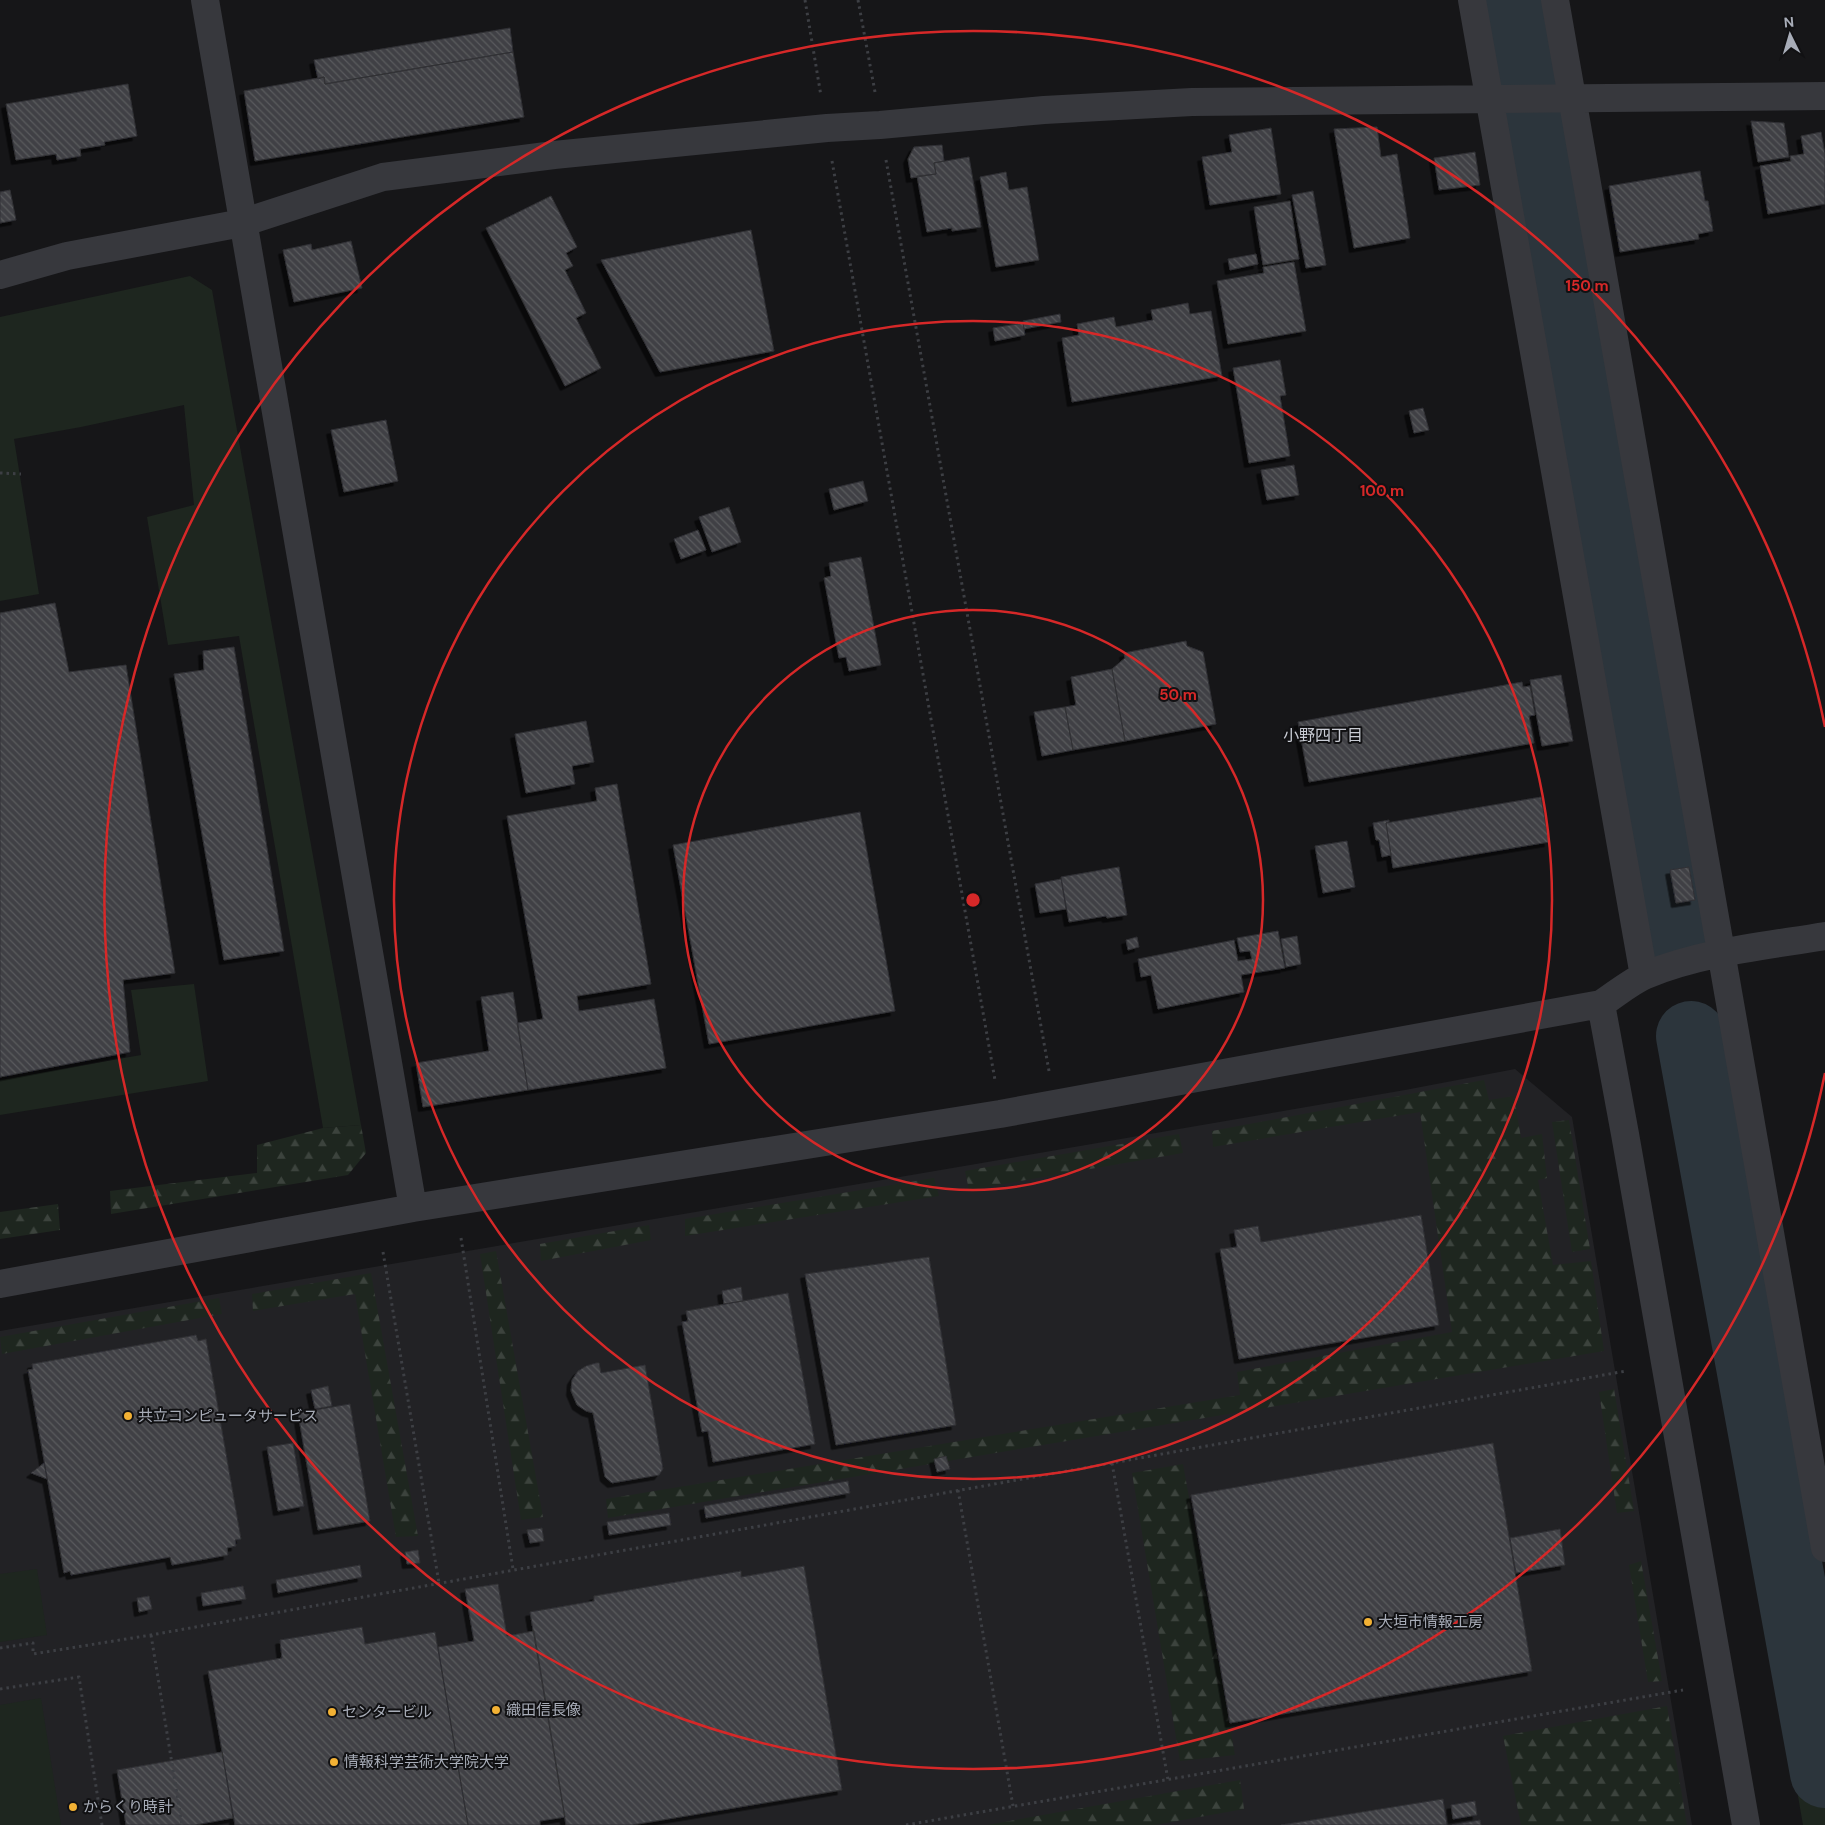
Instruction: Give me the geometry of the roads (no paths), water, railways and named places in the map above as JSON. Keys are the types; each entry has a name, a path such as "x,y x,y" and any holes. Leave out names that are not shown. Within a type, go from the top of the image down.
{"street":[{"path":"205,0 413,1208"},
{"path":"1472,0 1644,976"},
{"path":"1555,0 1825,1548"},
{"path":"0,275 67,256 242,223 383,177 554,155 826,128 1044,110 1192,102 1825,96"},
{"path":"0,1284 413,1208 1000,1114 1601,1004 1644,976 1679,963 1825,936"},
{"path":"1601,1004 1626,1134 1746,1825"}],"waterway":[{"path":"1515,0 1527,66"},
{"path":"1536,122 1673,932"},
{"path":"1691,1036 1825,1773"}],"place":[{"name":"共立コンピュータサービス","path":"128,1416"},
{"name":"大垣市情報工房","path":"1368,1622"},
{"name":"織田信長像","path":"496,1710"},
{"name":"センタービル","path":"332,1712"},
{"name":"情報科学芸術大学院大学","path":"334,1762"},
{"name":"からくり時計","path":"73,1807"}],"district":[{"name":"小野四丁目","path":"1323,735"}]}
